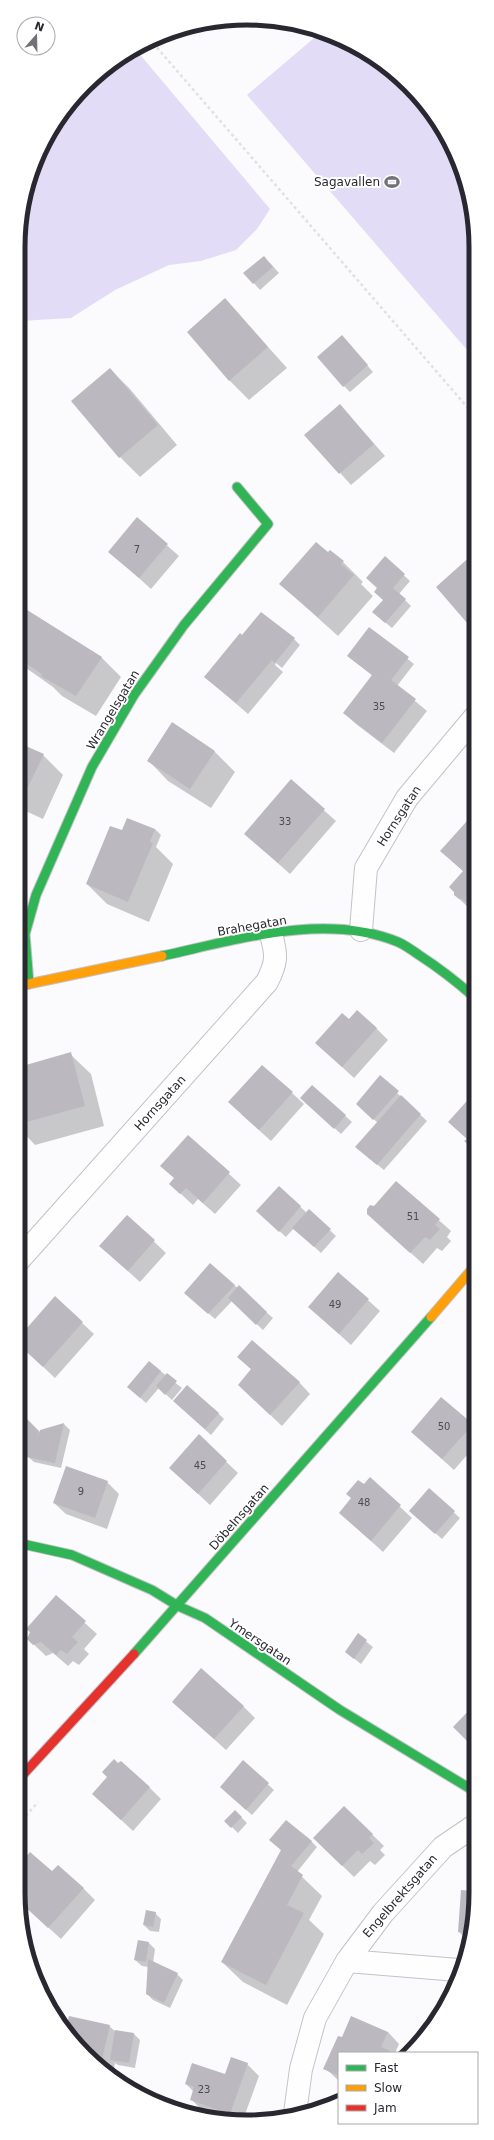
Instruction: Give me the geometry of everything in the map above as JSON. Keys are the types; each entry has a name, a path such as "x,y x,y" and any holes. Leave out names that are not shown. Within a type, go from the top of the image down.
{"street":[{"name":"Wrangelsgatan","path":"29,984 25,934 34,902 92,767 134,695 184,625 268,524 237,486"},
{"name":"Hornsgatan","path":"361,930 366,868 407,798 469,724"},
{"name":"Brahegatan","path":"25,985 237,940 310,928 361,930 399,942 447,973 469,993"},
{"name":"Hornsgatan","path":"25,1253 267,982 276,965 276,954 272,934"},
{"name":"Döbelnsgatan","path":"25,1772 178,1606 469,1273"},
{"name":"Ymersgatan","path":"25,1545 72,1555 152,1590 178,1606 205,1618 340,1710 469,1788"},
{"name":"Engelbrektsgatan","path":"295,2109 301,2069 315,2018 347,1960 383,1913 443,1846 469,1829"},
{"path":"347,1960 455,1970"}],"path":[{"path":"155,45 469,409"}],"shaded area":[{"name":"Sagavallen","path":"316,36 345,48 370,62 393,80 414,101 432,124 446,149 457,176 465,204 469,232 469,352 247,95"},
{"path":"139,53 270,209 257,229 236,250 201,261 169,265 115,290 71,318 25,321 25,232 29,204 42,162 62,124 90,90 124,62"}],"building":[{"path":"264,256 273,267 253,284 243,273"},
{"path":"225,298 268,347 229,381 187,332"},
{"path":"342,335 368,365 343,387 317,357"},
{"path":"110,368 158,425 119,458 71,401"},
{"path":"340,404 374,444 339,474 304,435"},
{"path":"137,517 168,544 139,578 108,552"},
{"path":"316,542 328,552 330,550 344,561 341,564 354,575 318,617 279,584"},
{"path":"385,556 405,574 393,588 406,599 385,623 372,612 383,600 374,592 377,588 366,578"},
{"path":"469,557 469,625 436,587"},
{"path":"25,609 102,657 76,696 41,676 42,674 25,663"},
{"path":"261,612 295,638 275,663 272,660 236,703 204,677 240,633 242,635"},
{"path":"369,627 409,657 391,680 416,699 382,743 343,713 372,675 347,656"},
{"path":"172,722 215,751 190,789 147,761"},
{"path":"25,746 44,754 25,793"},
{"path":"291,779 325,809 278,863 244,834"},
{"path":"127,818 155,829 150,842 153,843 128,902 86,884 110,826 122,830"},
{"path":"467,821 469,823 469,905 454,895 454,892 449,887 463,871 440,851"},
{"path":"357,1010 377,1028 342,1067 315,1043 342,1013 349,1019"},
{"path":"71,1052 85,1106 25,1122 25,1065"},
{"path":"262,1065 293,1092 259,1130 228,1102"},
{"path":"380,1075 399,1091 373,1120 356,1104"},
{"path":"312,1085 346,1115 334,1129 300,1098"},
{"path":"401,1095 421,1114 377,1165 355,1147"},
{"path":"469,1099 469,1146 464,1141 467,1139 448,1122"},
{"path":"188,1135 230,1172 203,1203 186,1188 180,1194 169,1184 174,1178 160,1166"},
{"path":"396,1181 440,1219 435,1225 440,1229 430,1240 425,1237 410,1253 367,1214 367,1209 370,1205 374,1206"},
{"path":"279,1186 301,1206 279,1232 256,1211"},
{"path":"309,1209 331,1229 314,1247 292,1228"},
{"path":"127,1215 155,1240 128,1271 99,1246"},
{"path":"210,1263 235,1285 208,1314 184,1293"},
{"path":"338,1272 369,1299 339,1334 308,1307"},
{"path":"239,1285 267,1312 256,1325 228,1298"},
{"path":"55,1296 83,1322 43,1367 25,1350 25,1330"},
{"path":"252,1340 300,1382 270,1415 238,1385 251,1369 237,1357"},
{"path":"149,1361 161,1371 140,1398 127,1387"},
{"path":"167,1373 177,1381 165,1395 156,1386"},
{"path":"187,1385 219,1413 205,1429 173,1401"},
{"path":"441,1397 469,1421 469,1429 442,1459 411,1432"},
{"path":"25,1417 39,1431 36,1442 40,1430 64,1423 55,1463 27,1457 25,1455"},
{"path":"199,1434 227,1461 198,1494 169,1468"},
{"path":"66,1466 108,1481 95,1518 53,1503"},
{"path":"370,1477 401,1505 371,1541 339,1513 351,1498 346,1494 358,1480 364,1484"},
{"path":"429,1488 455,1511 435,1534 409,1511"},
{"path":"56,1595 86,1621 72,1637 78,1642 67,1654 61,1650 56,1655 41,1642 33,1645 27,1639 30,1632 26,1629"},
{"path":"358,1633 367,1640 354,1659 345,1652"},
{"path":"201,1668 244,1706 214,1739 172,1702"},
{"path":"469,1710 469,1743 453,1727"},
{"path":"114,1759 118,1763 121,1761 150,1787 121,1820 92,1794 107,1777 102,1772"},
{"path":"243,1760 269,1783 246,1810 220,1787"},
{"path":"344,1806 373,1834 369,1838 374,1843 362,1854 358,1850 342,1866 313,1838"},
{"path":"235,1810 242,1817 231,1828 224,1821"},
{"path":"286,1820 312,1841 291,1866 303,1875 287,1905 304,1913 266,1985 221,1962 281,1850 269,1840"},
{"path":"30,1852 52,1871 58,1865 84,1888 48,1928 25,1907 25,1858"},
{"path":"461,1890 469,1891 469,1908 465,1933 458,1932"},
{"path":"146,1910 156,1912 153,1927 143,1925"},
{"path":"138,1940 149,1942 146,1962 134,1960"},
{"path":"148,1959 178,1973 164,2003 146,1994"},
{"path":"69,2016 110,2025 102,2061 90,2050 67,2023"},
{"path":"351,2016 388,2032 381,2047 389,2050 388,2052 338,2052 338,2076 323,2069 338,2036 342,2037"},
{"path":"115,2030 134,2033 129,2063 110,2060"},
{"path":"231,2057 248,2063 230,2114 190,2100 194,2087 185,2084 192,2063 225,2074"}],"traffic: fast":[{"path":"29,984 25,934 36,895 92,767 134,695 184,625 268,524 237,487"},
{"path":"162,956 280,932 311,929 341,929 370,933 401,943 454,980 469,993"},
{"path":"134,1654 431,1317"},
{"path":"25,1545 72,1555 152,1590 178,1606 205,1618 340,1710 469,1788"}],"traffic: slow":[{"path":"25,985 162,956"},
{"path":"431,1317 469,1273"}],"traffic: jam":[{"path":"25,1772 134,1654"}],"place":[{"name":"Sagavallen","path":"392,182"}]}
